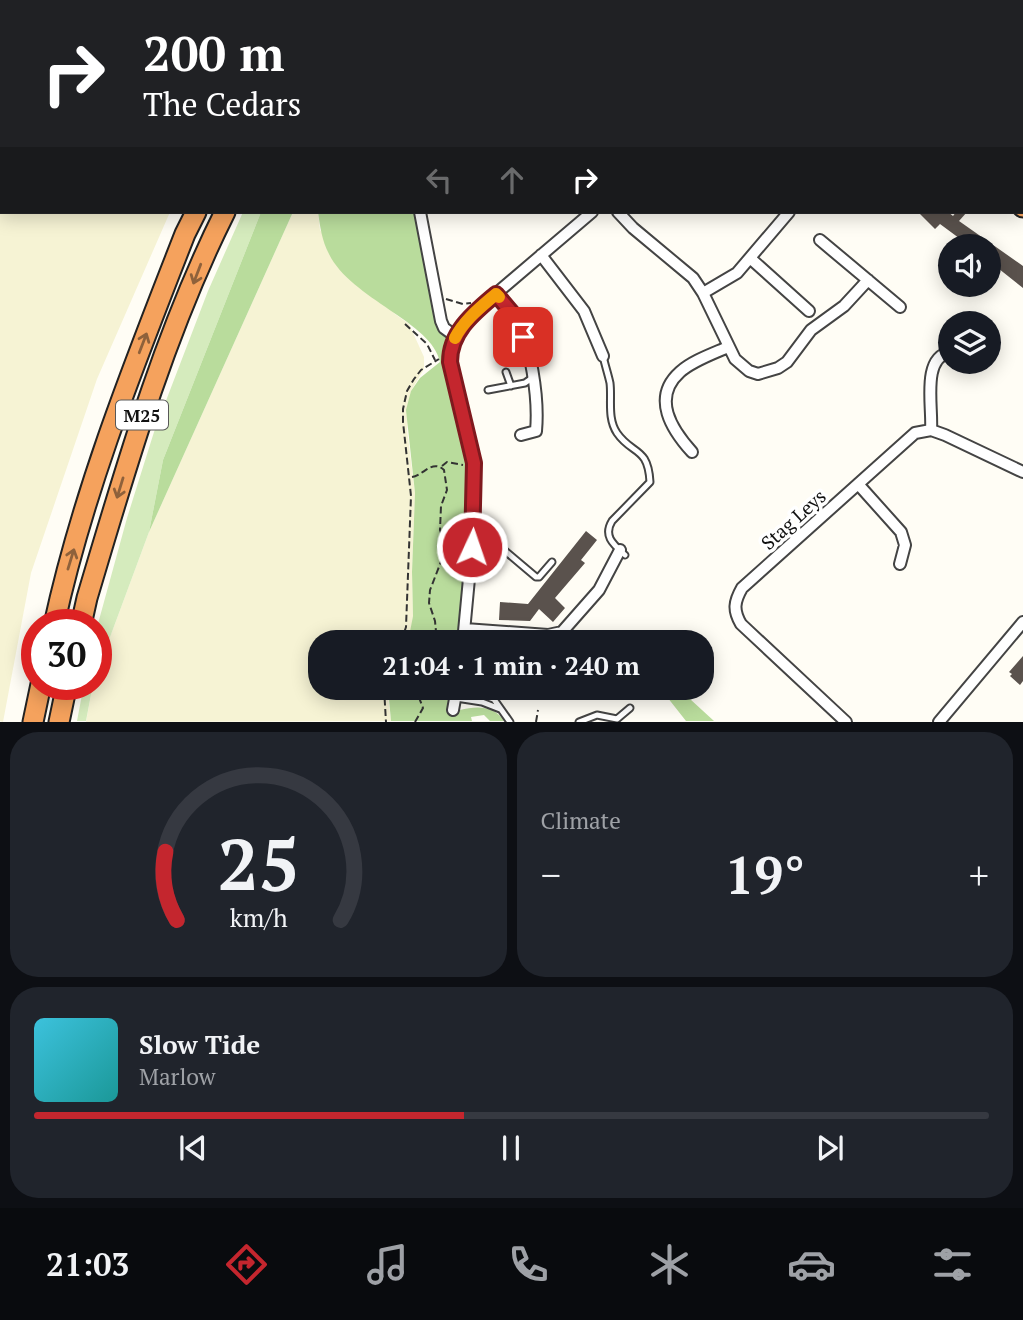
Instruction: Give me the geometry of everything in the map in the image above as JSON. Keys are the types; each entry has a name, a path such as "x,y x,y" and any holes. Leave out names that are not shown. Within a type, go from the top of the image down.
{"highway":[{"name":"M25","path":"58,609 116,412 195,214"},
{"name":"M25","path":"84,609 143,411 209,244 224,214"},
{"path":"33,722 38,700"},
{"path":"59,722 64,700"}],"street":[{"path":"420,214 441,321 444,328 455,336"},
{"path":"590,214 485,303 455,336 450,356 474,463 472,547 465,629 548,635 562,632 599,590 622,552"},
{"path":"620,214 646,240 682,267 703,293 735,359 749,371 758,374 778,368 793,356 811,330 844,306 868,280"},
{"path":"703,293 726,281 750,258 787,214"},
{"path":"820,240 900,307"},
{"path":"541,255 584,311 603,356"},
{"path":"750,258 809,311"},
{"path":"496,294 513,314 523,337 530,357 537,396 536,431 521,435"},
{"path":"692,453 669,421 666,398 669,386 680,372 728,347"},
{"path":"938,359 932,367 930,430 1023,472"},
{"name":"Stag Leys","path":"846,722 741,624 735,603 742,588 908,437 930,430"},
{"path":"858,484 901,532 905,545 900,564"},
{"path":"939,722 1023,622"},
{"path":"453,710 455,700"}],"lane":[{"path":"603,356 610,382 613,424 625,442 645,459 649,470 650,482 608,527 610,540 622,552"},
{"path":"506,372 511,386"},
{"path":"488,390 525,383 532,378"},
{"path":"472,547 504,550 536,578 539,578 552,562"},
{"path":"476,700 500,709"},
{"path":"494,700 510,722"},
{"path":"579,722 597,715 613,721 629,708"}],"path":[{"path":"434,286 442,297 451,302 485,303"},
{"path":"405,324 427,344 435,361"},
{"path":"405,630 411,477 403,422 407,391 421,370 450,356"},
{"path":"442,467 447,462 459,465 474,463"},
{"path":"411,477 418,476 432,466 442,467"},
{"path":"436,630 429,603 433,580 443,563 445,546 440,530 441,506 448,482 442,467"},
{"path":"385,700 386,722"},
{"path":"415,722 423,708 420,700"},
{"path":"536,722 538,710"}],"shaded area":[{"path":"0,214 169,214 97,379 31,573 24,609 21,609 21,626 3,722 0,721"},
{"path":"292,214 318,214 320,230 395,314 409,324 424,357 424,369 411,391 407,429 415,493 411,630 308,630 308,700 388,700 391,721 86,722 90,700 112,700 112,632 149,532"}],"green space":[{"path":"242,214 260,214 163,460 149,532 112,632 112,609 102,609 154,432 208,291"},
{"path":"260,214 292,214 149,532 163,460"},
{"path":"318,214 416,214 437,324 448,338 448,365 473,468 461,630 410,630 413,616 415,493 406,410 411,391 420,378 440,362 434,348 422,335 354,284 340,270 325,244"},
{"path":"81,700 90,700 86,721 77,721"},
{"path":"389,700 451,700 450,703 460,710 490,709 504,721 490,721 484,715 471,717 472,721 391,721"},
{"path":"669,700 691,700 714,721 686,721"}],"building":[{"path":"920,214 965,214 959,221 977,234 954,234 940,224 935,229"},
{"path":"1001,251 1023,266 1023,288 1001,271"},
{"path":"586,531 597,540 581,560 585,563 555,598 565,608 553,622 539,609 530,621 499,620 500,602 528,604"},
{"path":"1023,656 1023,681 1020,685 1009,672"}],"slow traffic":[{"path":"455,338 460,328 485,303 496,294 499,297"}],"route":[{"path":"472,547 475,489 473,453 450,362 450,351 460,328 496,294 513,314 523,337"}]}
